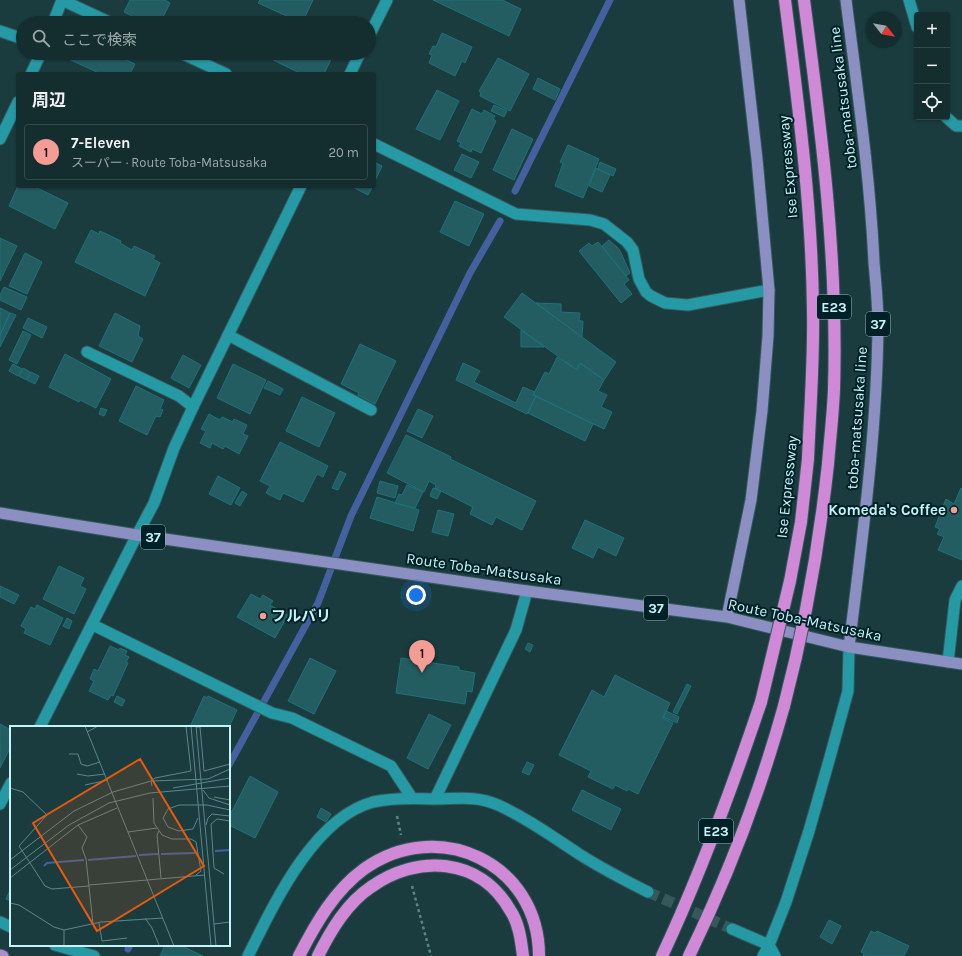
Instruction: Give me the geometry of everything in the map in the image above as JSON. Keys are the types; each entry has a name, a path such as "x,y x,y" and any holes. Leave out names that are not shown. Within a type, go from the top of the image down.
{"highway":[{"name":"Ise Expressway","path":"662,956 702,866 762,702 790,581 801,522 808,459 814,312 804,152 785,0"},
{"name":"E23","path":"689,956 714,904 738,844 764,771 784,706 800,647 812,586 828,464 834,390 834,312 830,233 823,150 804,0"},
{"path":"299,956 325,910 337,894 351,880 365,869 383,859 417,847 435,846 453,848 486,861 503,873 516,886 525,900 532,917 537,934 539,956"},
{"path":"318,956 333,929 345,912 357,898 371,886 403,870 433,864 462,870 476,877 503,898 517,924 523,956"}],"main road":[{"path":"727,617 751,500 762,410 768,336 769,290 760,183 739,0"},
{"name":"toba-matsusaka line","path":"846,0 863,134 872,224 878,323 876,401 868,495 849,647"},
{"name":"Route Toba-Matsusaka","path":"0,512 137,535 306,558 527,591 727,617 849,647 962,664"}],"street":[{"path":"56,16 62,0 96,16"},
{"path":"376,22 387,0"},
{"path":"909,0 914,17"},
{"path":"0,31 16,37"},
{"path":"32,72 38,60"},
{"path":"196,60 222,72"},
{"path":"351,72 357,60"},
{"path":"0,139 16,106"},
{"path":"949,120 956,126 962,126"},
{"path":"376,145 516,214 590,220 604,224 627,242 632,250 638,279 646,292 665,303 688,305 769,290"},
{"path":"41,726 154,503 174,448 193,407 300,188"},
{"path":"228,335 371,410"},
{"path":"88,352 179,396 193,407"},
{"path":"948,662 956,600 962,586"},
{"path":"435,799 516,630 527,591"},
{"path":"93,625 272,713 292,718 391,766 412,798"},
{"path":"762,956 769,945 802,852 830,757 848,691 849,647"},
{"path":"0,804 10,785"},
{"path":"248,956 286,883 305,855 320,837 339,821 356,810 373,802 412,798 435,799 470,797 498,805 515,813 598,866 648,892"},
{"path":"0,922 10,927"},
{"path":"732,930 769,945 775,956"},
{"path":"59,946 94,956"}],"path":[{"path":"393,800 401,836"},
{"path":"410,880 431,956"}],"building":[{"path":"130,0 165,0 170,3 164,16 132,16 124,12"},
{"path":"260,0 313,0 305,16 287,16 258,3"},
{"path":"433,0 502,0 521,9 509,36"},
{"path":"442,33 472,47 465,63 462,61 455,76 429,63 432,55 429,54 433,46 436,47"},
{"path":"498,58 529,74 510,111 480,96 481,93 479,91"},
{"path":"71,60 126,60 135,64 131,72 97,72"},
{"path":"273,60 331,60 325,72 298,72"},
{"path":"538,78 560,89 555,100 533,89"},
{"path":"437,90 459,101 440,140 416,129"},
{"path":"494,105 507,111 504,117 491,111"},
{"path":"472,109 482,114 484,110 495,116 493,119 496,121 481,153 472,149 471,152 459,146 461,143 457,141"},
{"path":"512,129 533,139 514,180 493,170"},
{"path":"568,145 599,159 583,198 555,186 563,163 560,162"},
{"path":"462,154 479,162 471,178 454,170"},
{"path":"600,162 616,169 613,176 598,169"},
{"path":"376,163 382,166 376,179"},
{"path":"596,168 610,175 602,192 589,186"},
{"path":"17,188 37,188 68,203 55,229 9,206"},
{"path":"355,188 372,188 368,195"},
{"path":"455,201 484,214 469,246 440,232"},
{"path":"91,230 99,234 100,231 121,241 120,243 132,250 134,246 155,256 153,259 160,263 145,296 75,262"},
{"path":"0,238 17,246 0,281"},
{"path":"609,240 619,249 622,255 630,273 626,276 602,246"},
{"path":"598,242 629,280 624,284 632,294 621,303 579,251 589,243 592,246"},
{"path":"25,253 42,262 27,294 9,286"},
{"path":"4,287 27,297 21,310 0,300 0,295"},
{"path":"522,293 616,362 604,380 580,363 577,370 504,317"},
{"path":"536,303 561,304 561,312 580,313 579,321 583,321 582,337"},
{"path":"0,308 10,313 0,335"},
{"path":"10,313 16,315 0,347 0,335"},
{"path":"115,313 140,326 138,336 143,339 132,362 99,346"},
{"path":"28,318 47,327 42,338 23,328"},
{"path":"521,330 544,347 521,347"},
{"path":"23,331 31,335 17,364 9,360"},
{"path":"360,344 396,361 375,404 358,395 359,393 341,384"},
{"path":"65,354 111,379 96,408 80,400 79,402 49,387"},
{"path":"183,355 201,365 189,388 171,378"},
{"path":"557,357 577,370 580,363 604,380 598,391 607,395 601,407 612,412 604,429 533,395 545,372 549,374"},
{"path":"463,363 480,371 474,382 516,403 523,387 535,392 533,395 536,396 527,414 456,380"},
{"path":"13,364 22,369 18,376 9,371"},
{"path":"233,364 266,380 250,414 217,398"},
{"path":"23,368 30,372 26,380 19,376"},
{"path":"31,372 39,376 35,384 27,380"},
{"path":"268,381 283,389 280,395 264,388"},
{"path":"136,386 164,400 160,409 163,410 160,417 156,416 147,435 119,421"},
{"path":"536,396 593,424 585,441 528,413"},
{"path":"302,397 335,413 319,447 286,431"},
{"path":"101,408 107,410 104,416 99,414"},
{"path":"418,409 433,416 422,438 407,431"},
{"path":"209,414 220,420 222,417 233,422 234,419 247,425 243,434 248,436 239,454 225,446 223,449 212,443 210,448 200,443 206,431 201,429"},
{"path":"406,435 451,457 450,459 536,501 522,530 496,517 492,525 470,514 473,507 435,488 436,485 429,481 424,492 387,473"},
{"path":"280,442 328,466 323,477 317,474 303,502 283,493 280,500 266,493 270,486 260,481"},
{"path":"340,471 346,474 338,490 332,488"},
{"path":"218,476 240,488 231,505 209,494"},
{"path":"380,481 398,486 395,498 377,493"},
{"path":"407,485 423,492 415,508 395,503 399,494 402,495"},
{"path":"433,488 441,491 437,499 430,496"},
{"path":"961,488 962,560 938,550 944,537 937,534 940,529 935,527 946,499 954,504"},
{"path":"242,491 247,494 240,506 235,503"},
{"path":"377,497 419,510 413,531 370,518"},
{"path":"438,510 454,514 448,536 432,532"},
{"path":"585,520 624,538 616,556 598,547 593,558 572,548"},
{"path":"59,566 84,578 80,586 86,589 74,614 43,599"},
{"path":"0,586 19,595 14,604 0,597"},
{"name":"フルバリ","path":"251,594 260,599 263,595 273,601 270,605 288,615 275,638 237,617"},
{"path":"37,605 63,618 50,645 24,633 26,629 21,626 31,607 35,609"},
{"path":"67,618 72,621 69,629 63,626"},
{"path":"528,643 533,645 530,652 525,649"},
{"path":"110,646 119,650 120,648 127,651 125,655 129,657 126,662 128,663 113,696 111,695 108,700 89,691 94,681 90,679 94,669 98,671"},
{"path":"310,658 336,671 314,714 288,701"},
{"path":"401,658 459,667 459,670 475,673 472,692 467,691 465,704 396,693"},
{"path":"615,675 670,703 663,718 673,723 638,794 628,789 627,791 615,785 613,789 588,777 591,771 559,755 592,690 604,697"},
{"path":"687,684 691,686 677,714 673,712"},
{"path":"117,696 125,700 122,706 114,702"},
{"path":"204,696 207,698 208,696 237,710 229,726 190,726"},
{"path":"666,711 679,717 677,723 663,717"},
{"path":"429,714 451,725 428,769 407,758"},
{"path":"0,724 10,729 10,748 0,768"},
{"path":"527,762 534,765 529,775 522,772"},
{"path":"250,776 278,792 255,838 230,826 230,815"},
{"path":"582,790 621,809 611,830 572,810"},
{"path":"321,808 331,814 326,822 317,817"},
{"path":"10,890 10,901 6,899"},
{"path":"829,920 841,926 832,944 820,937"},
{"path":"871,931 875,933 877,931 909,946 904,956 863,956 864,953 861,952"},
{"path":"165,946 182,946 203,956 160,956"}],"waterway":[{"path":"515,191 610,0"},
{"path":"230,763 318,603 351,516 470,273 500,221"}],"tunnel":[{"path":"648,892 732,929"}],"place":[{"name":"Komeda's Coffee","path":"954,510"},
{"name":"フルバリ","path":"263,616"},
{"name":"7-Eleven","path":"422,673"}]}
